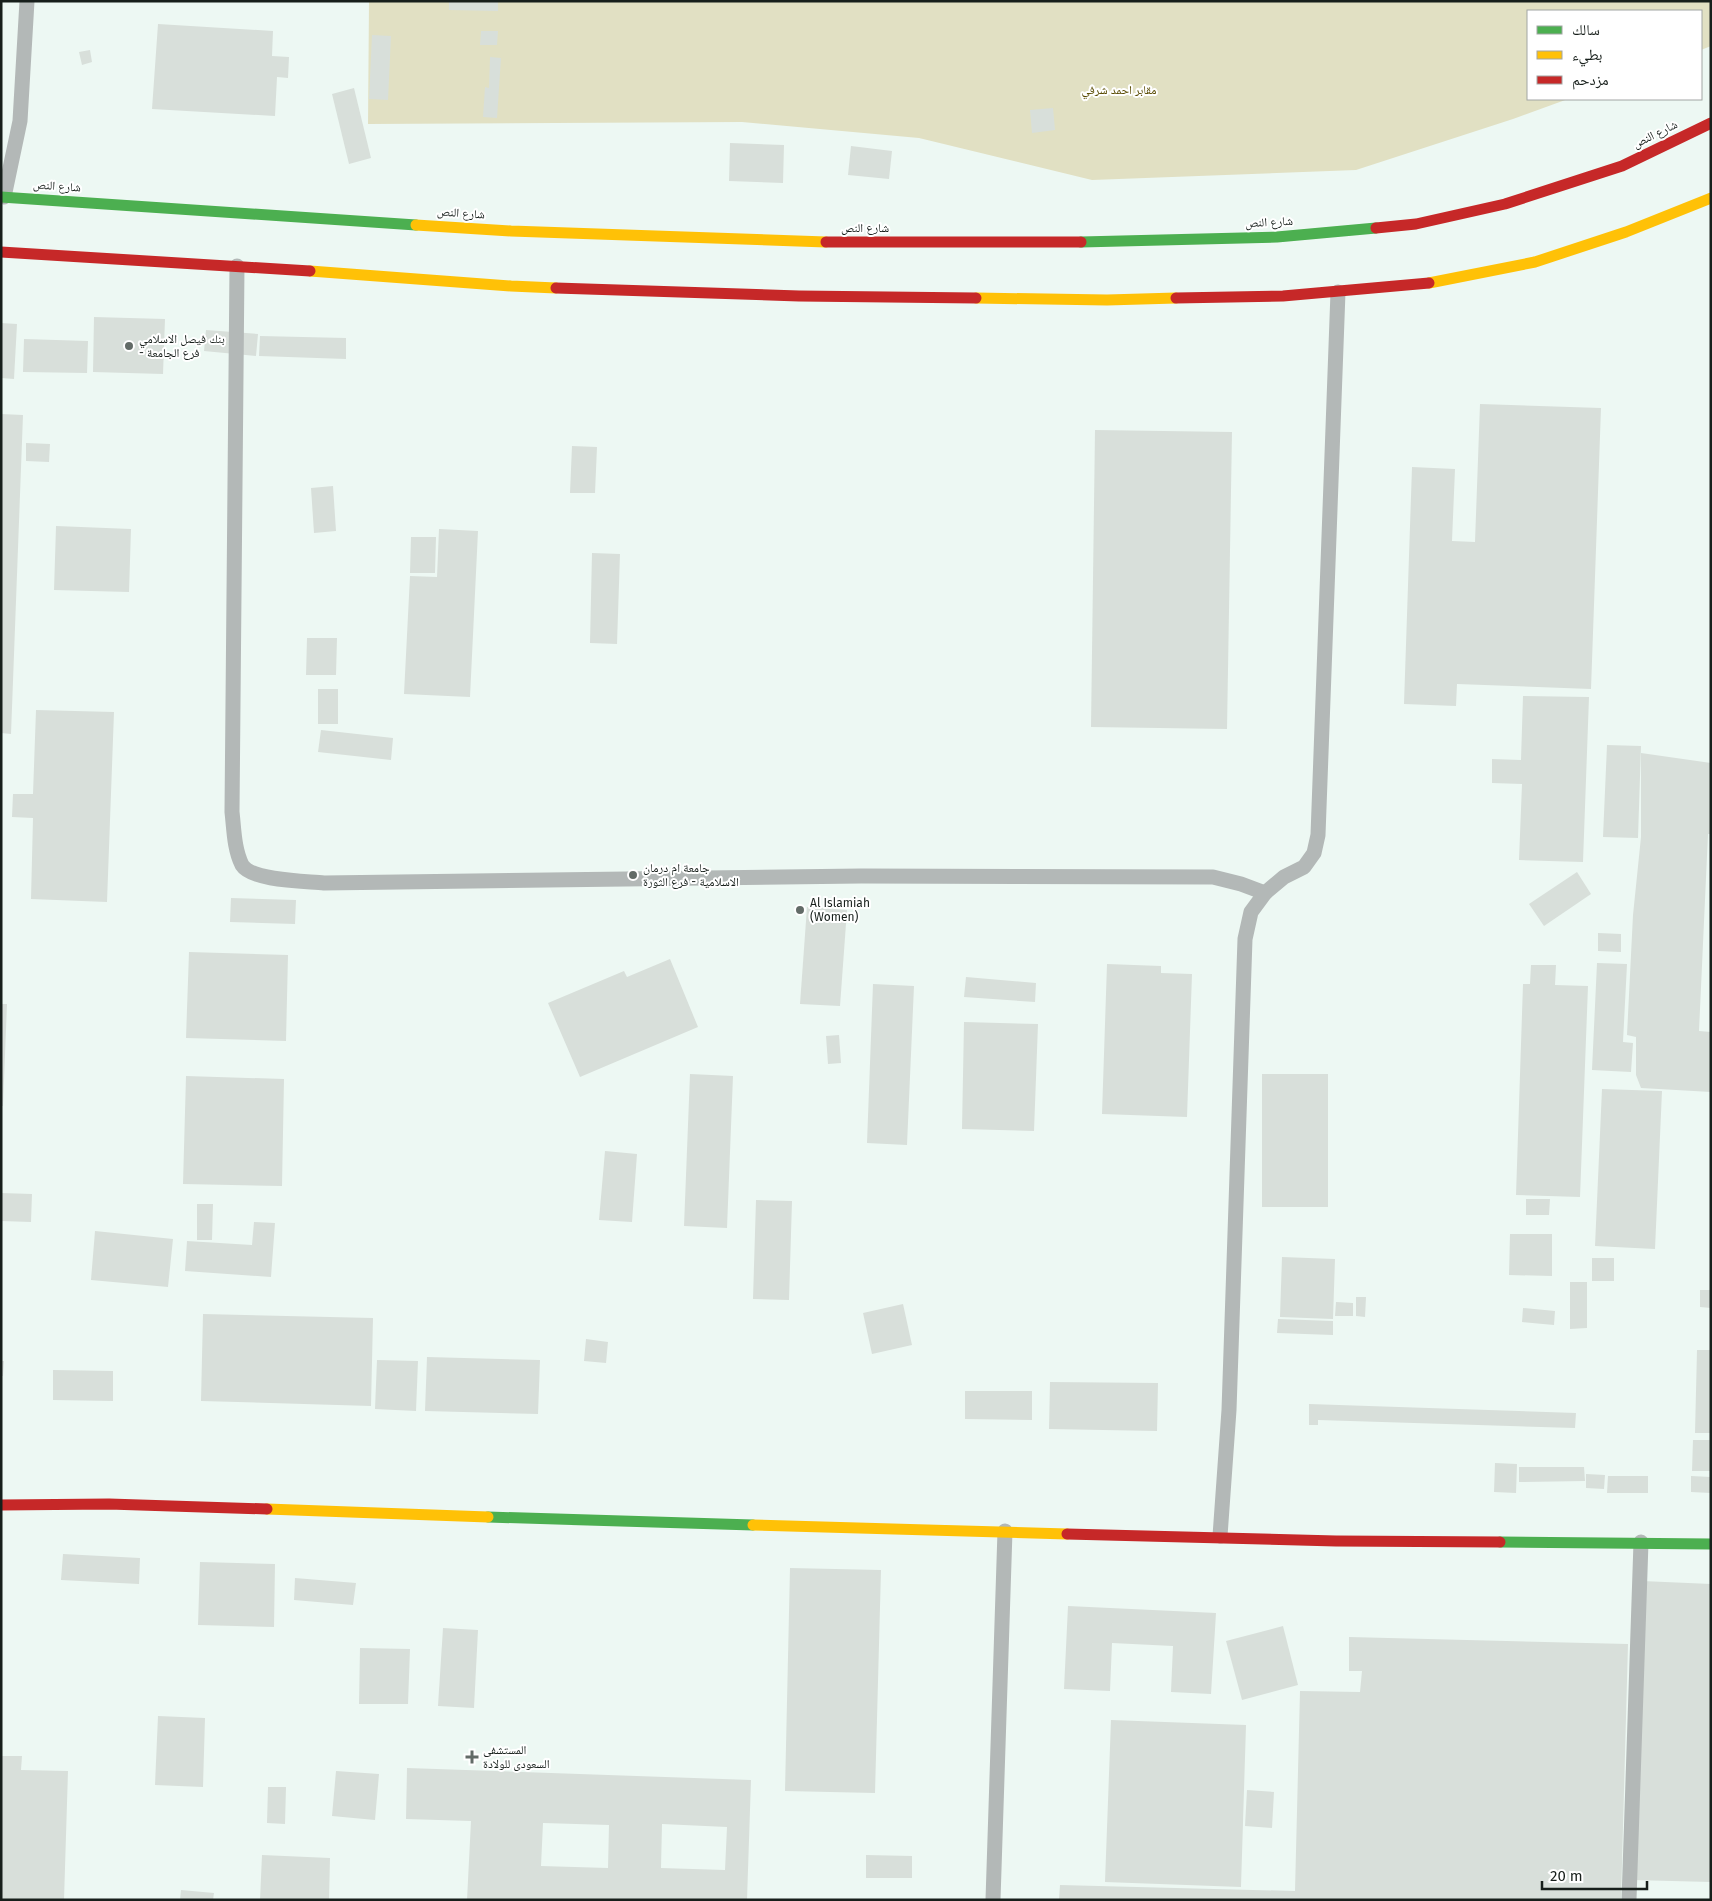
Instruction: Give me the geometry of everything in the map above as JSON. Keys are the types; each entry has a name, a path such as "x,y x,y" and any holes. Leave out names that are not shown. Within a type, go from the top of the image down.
{"main road":[{"name":"شارع النص","path":"2,197 510,231 797,242 1105,242 1277,237 1416,224 1505,204 1622,166 1711,123"},
{"path":"1,252 237,266 510,286 799,296 1107,300 1283,296 1429,283 1535,262 1626,232 1711,198"},
{"path":"1,1504 128,1505 676,1523 1220,1536 1336,1541 1711,1544"}],"lane":[{"path":"2,197 20,121 27,1"},
{"path":"237,266 232,812 236,847 243,866 252,874 324,883 862,876 1213,877 1240,884 1266,894"},
{"path":"1220,1536 1229,1410 1245,940 1251,912 1284,877 1304,867 1314,853 1318,835 1338,292"},
{"path":"993,1900 1005,1531"},
{"path":"1629,1900 1640,1542"}],"green space":[{"name":"مقابر احمد شرفي","path":"369,1 1711,1 1711,46 1702,50 1702,10 1527,10 1527,100 1565,100 1356,170 1092,180 919,138 742,122 368,124"}],"building":[{"path":"449,1 498,1 498,11 449,10"},
{"path":"158,24 273,31 272,56 289,57 288,78 277,77 275,116 152,109"},
{"path":"481,31 498,31 497,45 480,45"},
{"path":"372,35 391,36 388,100 369,99"},
{"path":"90,50 92,62 82,65 79,52"},
{"path":"490,57 501,58 497,118 483,117 485,87 489,88"},
{"path":"354,88 371,158 349,164 332,94"},
{"path":"1053,108 1055,130 1032,133 1030,110"},
{"path":"730,143 784,145 783,183 729,181"},
{"path":"851,146 892,151 889,179 848,175"},
{"name":"بنك فيصل الاسلامي - فرع الجامعة","path":"94,317 165,319 163,374 93,372"},
{"path":"1,323 17,324 14,379 1,378"},
{"path":"206,330 258,334 256,356 204,351"},
{"path":"260,336 346,338 346,359 259,356"},
{"path":"24,339 88,341 87,373 23,372"},
{"path":"1480,404 1601,408 1591,689 1457,684 1456,706 1404,704 1412,467 1455,469 1452,541 1475,542"},
{"path":"1,414 23,415 11,734 1,733"},
{"path":"1095,430 1232,432 1227,729 1091,727"},
{"path":"26,443 50,444 49,462 26,461"},
{"path":"572,446 597,447 595,493 570,493"},
{"path":"333,486 336,531 314,533 311,488"},
{"path":"56,526 131,529 129,592 54,590"},
{"path":"439,529 478,531 470,697 404,694 410,576 437,577"},
{"path":"411,537 436,537 435,573 410,573"},
{"path":"592,553 620,554 617,644 590,643"},
{"path":"307,638 337,638 336,675 306,675"},
{"path":"318,689 338,689 338,724 318,724"},
{"path":"1523,696 1589,697 1583,862 1519,860 1522,784 1492,783 1492,759 1521,760"},
{"path":"36,710 114,712 107,902 31,899 33,818 12,817 13,794 33,794"},
{"path":"321,730 393,738 391,760 318,752"},
{"path":"1607,745 1641,746 1638,838 1603,837"},
{"path":"1641,753 1711,763 1711,834 1708,834 1699,1031 1711,1032 1711,1092 1641,1088 1636,1075 1636,1037 1627,1035 1633,915 1641,837"},
{"path":"1577,872 1591,894 1544,926 1529,904"},
{"path":"231,898 296,900 295,924 230,922"},
{"path":"807,907 847,910 840,1006 800,1004"},
{"path":"1598,933 1621,934 1621,952 1598,951"},
{"path":"189,952 288,955 286,1041 186,1038"},
{"path":"670,959 698,1027 580,1077 548,1003 624,971 627,977"},
{"path":"1597,963 1627,964 1623,1042 1633,1043 1631,1072 1592,1070"},
{"path":"1107,964 1161,966 1161,973 1192,974 1187,1117 1102,1114"},
{"path":"1531,965 1556,965 1555,985 1588,986 1580,1197 1516,1195 1523,984 1530,984"},
{"path":"966,977 1036,983 1035,1002 964,997"},
{"path":"873,984 914,986 907,1145 867,1143"},
{"path":"1,1004 7,1004 3,1106 1,1106"},
{"path":"964,1022 1038,1024 1034,1131 962,1129"},
{"path":"839,1035 841,1063 828,1064 826,1036"},
{"path":"690,1074 733,1076 727,1228 684,1226"},
{"path":"1262,1074 1328,1074 1328,1207 1262,1207"},
{"path":"186,1076 284,1079 282,1186 183,1184"},
{"path":"1602,1089 1662,1091 1655,1249 1595,1246"},
{"path":"605,1151 637,1154 632,1222 599,1220"},
{"path":"1,1193 32,1194 31,1222 1,1221"},
{"path":"1526,1199 1550,1199 1549,1215 1526,1215"},
{"path":"756,1200 792,1201 789,1300 753,1299"},
{"path":"197,1204 213,1204 212,1240 197,1240"},
{"path":"254,1222 275,1223 271,1277 185,1271 187,1241 252,1245"},
{"path":"95,1231 173,1239 168,1287 91,1280"},
{"path":"1510,1234 1552,1234 1552,1276 1509,1275"},
{"path":"1282,1257 1335,1259 1333,1319 1280,1317"},
{"path":"1592,1258 1614,1258 1614,1281 1592,1281"},
{"path":"1570,1282 1587,1282 1587,1328 1570,1329"},
{"path":"1700,1290 1711,1290 1711,1308 1700,1307"},
{"path":"1356,1297 1366,1297 1365,1317 1356,1316"},
{"path":"1336,1302 1353,1303 1353,1316 1335,1316"},
{"path":"903,1304 912,1345 872,1354 863,1313"},
{"path":"1523,1308 1555,1311 1554,1325 1522,1322"},
{"path":"203,1314 373,1318 371,1406 201,1401"},
{"path":"1278,1319 1333,1321 1333,1335 1277,1333"},
{"path":"586,1339 608,1342 606,1363 584,1361"},
{"path":"1697,1350 1711,1350 1711,1433 1695,1433"},
{"path":"427,1357 540,1360 538,1414 425,1411"},
{"path":"377,1360 418,1361 416,1411 375,1409"},
{"path":"1,1361 4,1361 3,1376 1,1376"},
{"path":"53,1370 113,1371 113,1401 53,1400"},
{"path":"1050,1382 1158,1383 1157,1431 1049,1429"},
{"path":"965,1391 1032,1391 1032,1420 965,1419"},
{"path":"1309,1404 1576,1413 1575,1428 1318,1420 1318,1425 1309,1425"},
{"path":"1693,1440 1711,1440 1711,1471 1692,1471"},
{"path":"1495,1463 1517,1464 1516,1493 1494,1492"},
{"path":"1519,1467 1584,1467 1585,1481 1519,1482"},
{"path":"1586,1474 1605,1475 1604,1489 1586,1488"},
{"path":"1608,1476 1648,1476 1648,1493 1607,1493"},
{"path":"1691,1476 1711,1477 1711,1493 1691,1492"},
{"path":"63,1554 140,1558 139,1584 61,1580"},
{"path":"200,1562 275,1564 274,1627 198,1625"},
{"path":"790,1568 881,1570 875,1793 785,1791"},
{"path":"295,1578 356,1583 353,1605 294,1600"},
{"path":"1642,1581 1711,1584 1711,1882 1633,1880"},
{"path":"1068,1606 1216,1613 1211,1694 1171,1692 1173,1646 1112,1643 1110,1691 1064,1689"},
{"path":"1283,1626 1298,1685 1242,1700 1226,1641"},
{"path":"443,1628 478,1630 474,1708 438,1706"},
{"path":"1349,1637 1628,1644 1621,1900 1059,1900 1060,1885 1295,1891 1300,1691 1360,1692 1362,1671 1349,1671"},
{"path":"360,1648 410,1649 408,1704 359,1704"},
{"path":"158,1716 205,1718 203,1787 155,1785"},
{"path":"1111,1720 1246,1725 1241,1887 1105,1882"},
{"path":"1,1756 22,1756 21,1770 68,1771 64,1900 1,1900"},
{"path":"407,1768 751,1780 747,1900 467,1900 471,1821 406,1819","holes":["543,1823 609,1825 608,1868 541,1866","662,1824 727,1827 725,1870 661,1868"]},
{"path":"336,1771 379,1774 375,1820 332,1816"},
{"path":"268,1787 286,1787 285,1824 267,1823"},
{"path":"1247,1790 1274,1792 1272,1828 1245,1826"},
{"path":"262,1855 330,1858 329,1900 260,1900"},
{"path":"866,1855 912,1856 912,1878 866,1878"},
{"path":"181,1890 214,1893 213,1900 180,1900"}],"traffic: fast":[{"path":"1,197 416,225"},
{"path":"1081,242 1277,237 1376,228"},
{"path":"488,1517 753,1525"},
{"path":"1500,1542 1711,1544"}],"traffic: slow":[{"path":"1429,283 1535,262 1626,232 1711,198"},
{"path":"416,225 511,231 826,242"},
{"path":"310,271 556,288"},
{"path":"976,298 1107,300 1176,298"},
{"path":"267,1509 488,1517"},
{"path":"753,1525 1067,1534"}],"traffic: jam":[{"path":"1376,228 1416,224 1505,204 1622,166 1711,123"},
{"path":"826,242 1081,242"},
{"path":"1,252 310,271"},
{"path":"1176,298 1283,296 1429,283"},
{"path":"556,288 799,296 976,298"},
{"path":"1,1505 109,1504 267,1509"},
{"path":"1067,1534 1336,1541 1500,1542"}],"place":[{"name":"بنك فيصل الاسلامي - فرع الجامعة","path":"129,346"},
{"name":"جامعة ام درمان الاسلامية - فرع الثورة","path":"633,875"},
{"name":"Al Islamiah (Women)","path":"800,910"},
{"name":"المستشفى السعودى للولادة","path":"472,1757"}]}
